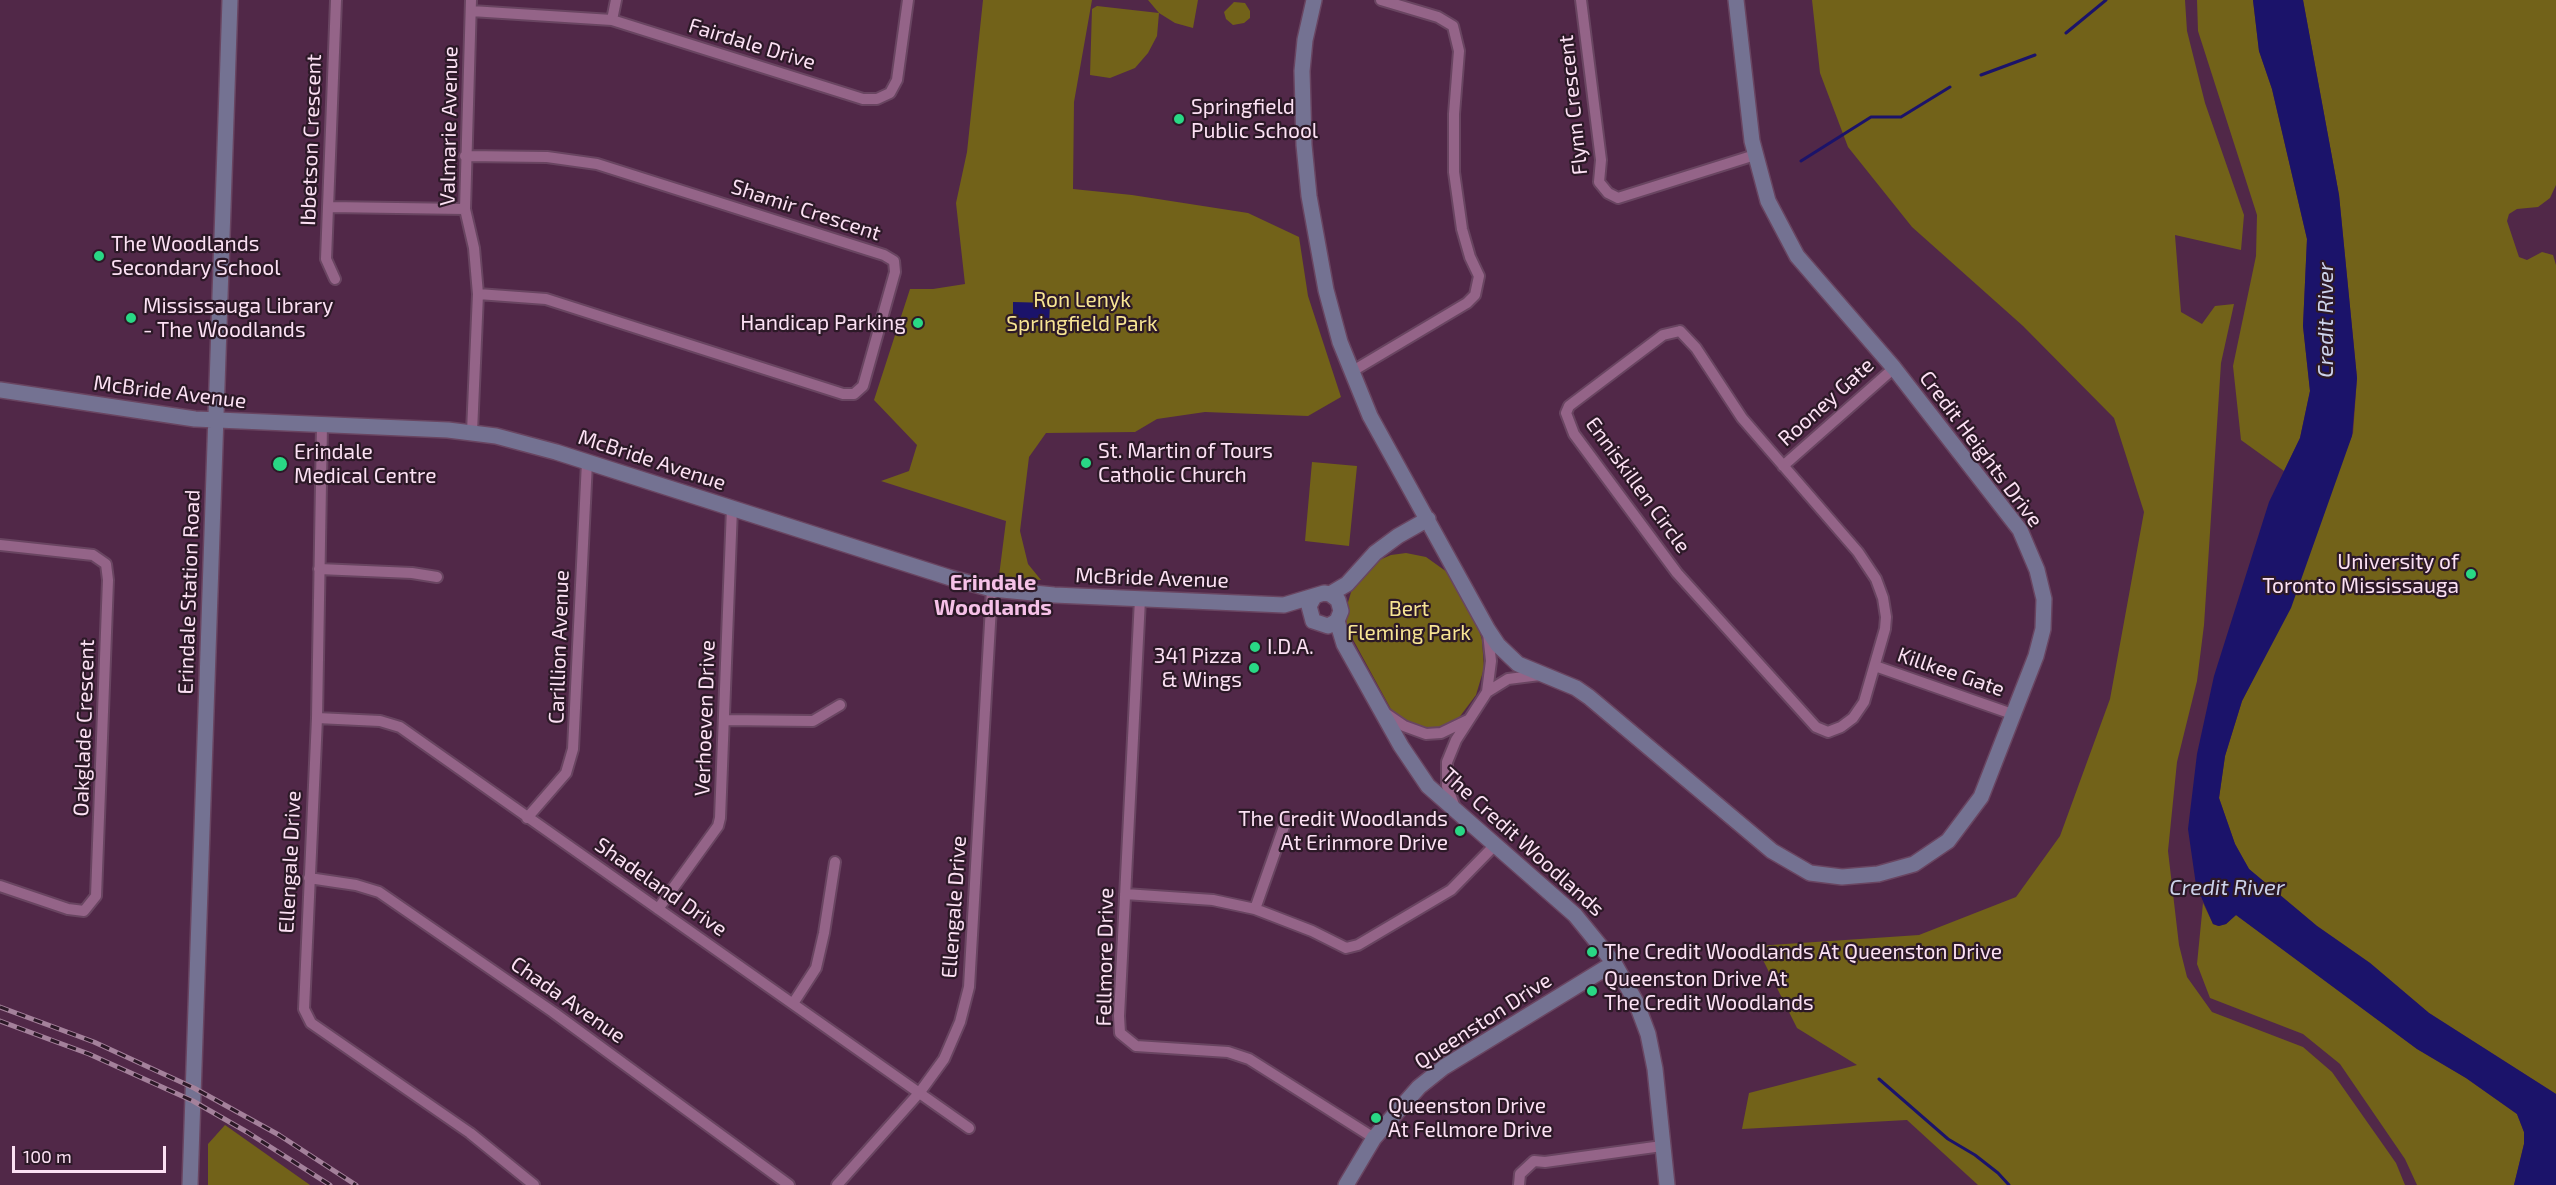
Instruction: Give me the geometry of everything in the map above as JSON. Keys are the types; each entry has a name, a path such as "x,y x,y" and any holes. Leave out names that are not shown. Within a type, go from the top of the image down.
{"street":[{"name":"Erindale Station Road","path":"190,1185 230,0"},
{"name":"Ibbetson Crescent","path":"335,279 326,259 336,0"},
{"path":"612,20 616,0"},
{"name":"Fairdale Drive","path":"471,5 612,20 863,99 877,99 890,93 897,80 908,0"},
{"path":"1314,0 1305,40 1302,70 1304,145 1309,196 1326,290 1351,372 1387,449 1428,519 1398,536 1376,553 1347,584 1328,617"},
{"path":"1351,372 1467,303 1475,295 1479,276 1470,257 1462,229 1454,172 1454,114 1459,51 1453,26 1438,16 1381,0"},
{"name":"Flynn Crescent","path":"1581,0 1600,160 1599,182 1608,193 1618,198 1755,155"},
{"name":"Credit Heights Drive","path":"1428,519 1488,630 1514,662 1576,688 1589,697 1772,851 1810,873 1842,877 1878,874 1914,864 1948,841 1981,797 2015,715 2043,629 2044,599 2037,570 2020,530 1894,368 1797,256 1768,201 1755,155 1736,0"},
{"name":"Valmarie Avenue","path":"471,5 465,208 474,248 478,294 472,432"},
{"name":"Shamir Crescent","path":"465,156 547,157 597,164 884,255 894,261 895,272 863,386 854,394 843,394 546,299 478,294"},
{"path":"329,207 465,208"},
{"name":"Enniskillen Circle","path":"1680,331 1696,348 1742,418 1846,537 1875,579 1886,617 1875,666 1864,702 1853,718 1828,732 1816,727 1677,573 1575,434 1566,413 1569,406 1663,335 1680,331"},
{"name":"Rooney Gate","path":"1783,466 1894,368"},
{"name":"McBride Avenue","path":"0,390 216,420 472,432 528,444 992,589 1029,594 1284,605 1328,617"},
{"name":"Ellengale Drive","path":"322,425 317,717 304,1009 311,1023 470,1133 534,1185"},
{"name":"Carillion Avenue","path":"527,818 566,773 573,749 587,462"},
{"name":"Verhoeven Drive","path":"658,909 718,826 720,818 732,508"},
{"name":"Oakglade Crescent","path":"0,545 93,555 106,564 108,580 96,896 84,910 68,909 0,886"},
{"path":"319,568 412,573 437,577"},
{"path":"1328,617 1309,606 1322,596 1347,584"},
{"name":"Ellengale Drive","path":"837,1185 920,1092 944,1059 960,1022 969,987 992,589"},
{"name":"McBride Avenue","path":"1284,605 1322,596"},
{"path":"1322,596 1338,600 1328,617"},
{"name":"Fellmore Drive","path":"1140,599 1120,1033 1136,1046 1228,1052 1250,1059 1374,1138"},
{"name":"The Credit Woodlands","path":"1328,617 1418,774 1438,797 1575,915 1614,963 1636,1002 1648,1034 1656,1079 1667,1185"},
{"path":"1456,811 1447,786 1447,762 1450,752 1487,692 1491,661 1488,630"},
{"name":"Killkee Gate","path":"1875,666 2015,715"},
{"path":"1487,692 1508,679 1541,675"},
{"path":"725,720 813,721 840,705"},
{"path":"1381,709 1404,726 1426,734 1451,729 1471,718"},
{"name":"Shadeland Drive","path":"317,717 380,721 400,727 527,818 794,1002 969,1128"},
{"path":"1255,909 1287,818"},
{"path":"1125,894 1213,900 1255,909 1312,931 1346,948 1358,945 1451,890 1494,846"},
{"path":"794,1002 816,968 835,862"},
{"name":"Chada Avenue","path":"309,878 356,885 379,892 554,1012 789,1185"},
{"name":"Queenston Drive","path":"1346,1185 1374,1138 1402,1104 1444,1067 1614,963"},
{"path":"1519,1185 1520,1174 1534,1161 1545,1162 1662,1146"}],"green space":[{"name":"Ron Lenyk Springfield Park","path":"983,0 1092,0 1074,102 1073,189 1132,195 1248,213 1299,237 1308,296 1341,397 1308,416 1205,412 1157,419 1135,432 1046,433 1029,457 1020,531 1028,564 1041,580 999,576 1006,521 881,481 909,471 917,445 874,400 910,289 933,289 965,284 956,203 967,152"},
{"path":"1148,0 1198,0 1193,28 1175,23 1159,13"},
{"path":"1812,0 2185,0 2187,31 2205,103 2244,215 2241,250 2175,235 2181,312 2202,324 2215,306 2234,304 2221,363 2204,625 2197,681 2177,762 2168,851 2179,945 2187,977 2212,1012 2303,1047 2332,1072 2396,1163 2405,1185 1978,1185 1907,1120 1742,1129 1749,1093 1857,1065 1797,1028 1756,946 1919,935 2016,897 2060,836 2110,699 2144,512 2114,418 2023,326 1912,227 1848,147 1820,73"},
{"path":"2197,0 2253,0 2259,51 2272,89 2307,239 2303,326 2310,391 2300,438 2284,471 2241,440 2233,366 2256,256 2257,215 2198,31"},
{"name":"University of Toronto Mississauga","path":"2303,0 2556,0 2556,185 2550,198 2538,207 2517,209 2509,214 2507,221 2519,257 2527,260 2542,252 2553,255 2556,265 2556,1094 2429,1013 2370,963 2317,926 2249,869 2235,844 2219,798 2225,756 2242,701 2262,661 2353,433 2357,378 2339,195"},
{"path":"1234,2 1245,3 1250,11 1250,18 1244,23 1233,25 1226,19 1224,12"},
{"path":"1097,6 1159,13 1157,36 1148,53 1135,68 1110,78 1090,75 1092,9"},
{"path":"1312,462 1357,466 1349,546 1305,541"},
{"name":"Bert Fleming Park","path":"1406,553 1426,557 1447,572 1478,627 1482,640 1484,668 1476,695 1458,719 1440,727 1416,727 1393,713 1350,634 1346,621 1346,609 1352,589 1377,561 1391,555"},
{"path":"2203,903 2213,924 2218,926 2226,924 2236,915 2417,1049 2466,1078 2517,1114 2524,1132 2524,1144 2514,1185 2417,1185 2405,1159 2340,1064 2303,1034 2210,998 2197,964"},
{"path":"225,1125 310,1185 208,1185 208,1144"}],"water":[{"name":"Credit River","path":"2253,0 2303,0 2339,195 2357,378 2352,436 2291,608 2242,701 2225,756 2219,798 2235,844 2249,869 2317,926 2370,963 2429,1013 2556,1094 2556,1185 2514,1185 2524,1144 2524,1132 2517,1114 2466,1078 2417,1049 2236,915 2226,924 2219,926 2213,924 2196,885 2188,829 2197,754 2214,676 2269,502 2300,438 2310,391 2303,326 2307,239 2272,89 2259,51"},
{"path":"1013,302 1050,303 1049,326 1013,325"}],"waterway":[{"path":"2066,33 2106,0"},
{"path":"1981,75 2035,55"},
{"path":"1801,161 1871,117 1901,117 1950,87"},
{"path":"1879,1079 1948,1139 1975,1155 2009,1185"}],"railway":[{"path":"0,1007 94,1042 194,1088 279,1135 356,1185"},
{"path":"0,1021 89,1054 193,1101 330,1185"}],"place":[{"name":"Springfield Public School","path":"1179,119"},
{"name":"The Woodlands Secondary School","path":"99,256"},
{"name":"Mississauga Library - The Woodlands","path":"131,318"},
{"name":"Handicap Parking","path":"918,323"},
{"name":"St. Martin of Tours Catholic Church","path":"1086,463"},
{"name":"Erindale Medical Centre","path":"280,464"},
{"name":"University of Toronto Mississauga","path":"2471,574"},
{"name":"I.D.A.","path":"1255,647"},
{"name":"341 Pizza & Wings","path":"1254,668"},
{"name":"The Credit Woodlands At Erinmore Drive","path":"1460,831"},
{"name":"The Credit Woodlands At Queenston Drive","path":"1592,952"},
{"name":"Queenston Drive At The Credit Woodlands","path":"1592,991"},
{"name":"Queenston Drive At Fellmore Drive","path":"1376,1118"}],"district":[{"name":"Erindale Woodlands","path":"993,596"}]}
